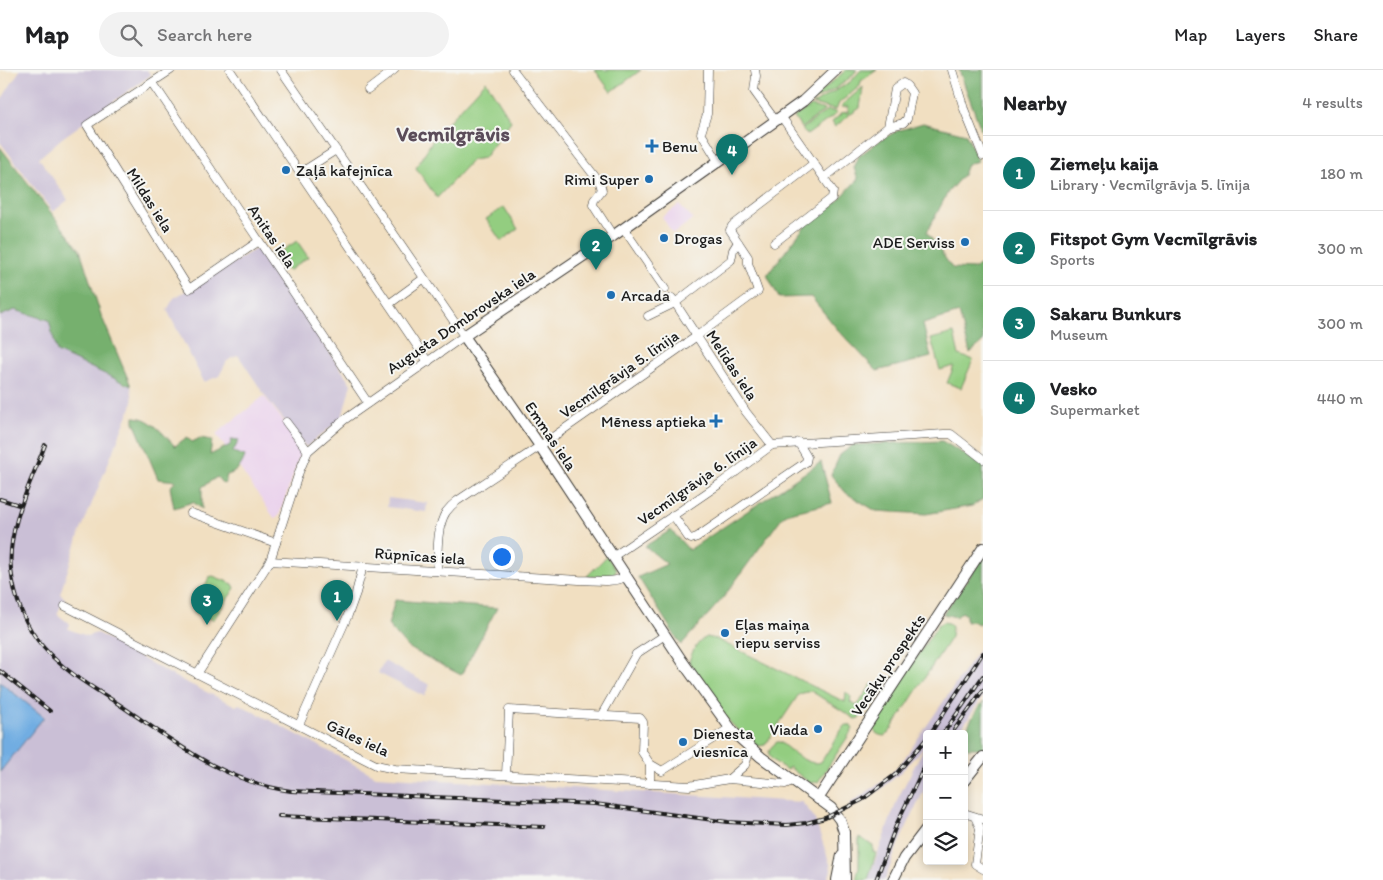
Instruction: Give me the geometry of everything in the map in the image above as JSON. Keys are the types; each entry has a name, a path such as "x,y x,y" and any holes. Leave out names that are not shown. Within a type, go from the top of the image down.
{"main road":[{"name":"Augusta Dombrovska iela","path":"464,336 624,229 803,100 836,70"},
{"name":"Emmas iela","path":"464,336 614,556 695,680 730,728 750,749 831,808 840,820 844,832 844,844"},
{"name":"Vecāķu prospekts","path":"818,799 983,548"},
{"path":"968,775 983,757"},
{"path":"893,880 904,858 923,833"},
{"path":"837,880 844,844"},
{"path":"844,844 845,880"}],"street":[{"path":"153,83 171,70"},
{"path":"230,70 428,362"},
{"name":"Emmas iela","path":"281,70 464,336"},
{"path":"368,90 394,70"},
{"path":"513,70 600,183 602,190 594,200 593,206 613,236"},
{"path":"708,70 707,114 701,131 718,161"},
{"path":"755,70 754,91 778,118 833,191 832,198 774,243"},
{"path":"952,70 983,156"},
{"name":"Mildas iela","path":"153,83 87,125 189,289 259,241"},
{"name":"Anitas iela","path":"153,83 368,403"},
{"path":"824,178 888,128 903,123 907,119 912,93 903,83 895,89 888,128"},
{"path":"300,173 336,150"},
{"path":"648,316 674,301 731,260 733,250 738,242 730,230 732,226 814,164"},
{"path":"624,229 665,289"},
{"name":"Vecmīlgrāvja 5. līnija","path":"436,571 440,535 446,512 456,501 540,446 758,291 748,262 748,256 738,242"},
{"path":"389,304 424,279"},
{"name":"Melīdas iela","path":"674,301 746,412 772,445"},
{"name":"Augusta Dombrovska iela","path":"197,674 270,561 299,472 308,451 344,420 464,336"},
{"path":"286,422 308,451"},
{"name":"Vecmīlgrāvja 6. līnija","path":"614,556 721,483 772,445 951,434 983,459"},
{"path":"673,515 688,537 691,539 697,537 806,462 807,457 798,442"},
{"path":"192,513 276,543"},
{"name":"Rūpnīcas iela","path":"270,561 604,581 619,580 627,576"},
{"path":"298,725 348,615 363,566"},
{"name":"Gāles iela","path":"65,606 376,765 395,769 689,786 729,779 785,784 792,781"},
{"path":"602,716 636,654 665,635"},
{"path":"506,775 509,710 640,718 643,722 642,752 650,764 662,771 730,728"},
{"path":"729,779 745,765 750,749"},
{"path":"650,764 650,784"},
{"path":"979,818 980,828 975,864 983,869"}],"shaded area":[{"path":"20,70 147,70 151,75 62,138 39,158 68,200 53,212 0,142 0,102"},
{"path":"679,205 693,219 673,234 662,217"},
{"path":"259,247 351,384 342,418 306,447 268,400 238,355 227,361 219,376 204,382 167,310 174,298"},
{"path":"15,310 49,320 124,384 131,386 133,402 79,535 60,594 65,598 57,614 70,624 68,629 87,636 97,633 177,678 236,706 239,704 376,776 802,802 814,817 830,864 831,870 828,880 0,880 0,772 44,717 0,682 0,316"},
{"path":"264,396 303,446 279,516 275,519 216,434"},
{"path":"388,498 427,503 426,512 387,507"},
{"path":"983,644 983,696 961,730 924,730"},
{"path":"384,661 430,685 424,696 378,673"},
{"path":"923,731 923,748 899,774 880,790 851,808 849,804 883,781 899,766"},
{"path":"923,750 923,792 898,845 885,880 868,880 898,798"}],"green space":[{"path":"595,70 641,70 611,92"},
{"path":"846,70 857,70 852,76 827,94 807,104"},
{"path":"861,70 877,70 861,81 860,86 839,103 836,110 813,104 850,82"},
{"path":"959,70 983,70 983,135"},
{"path":"486,81 511,121 484,158 472,160 437,198 416,168 435,136"},
{"path":"863,87 860,108 848,114 835,127 832,122 841,113 848,112 849,107 841,107 842,105"},
{"path":"811,106 825,110 801,128 794,117"},
{"path":"828,110 836,112 836,114 807,135 802,129"},
{"path":"923,123 966,134 978,161 967,164 963,175 948,192 927,232 952,268 975,269 983,261 983,342 970,353 959,313 923,324 931,357 877,371 838,330 811,297 779,298 767,275 809,221 833,206 858,179 854,168 859,156 879,141 897,131"},
{"path":"0,147 80,250 101,315 131,386 57,352 49,320 15,310 0,316"},
{"path":"504,207 518,229 501,241 486,219"},
{"path":"297,241 308,257 288,271 277,254"},
{"path":"954,333 959,355 973,360 961,388 947,383 954,366 940,370 931,339"},
{"path":"134,417 152,423 175,446 187,437 192,442 200,438 212,440 210,455 230,445 232,439 239,440 233,452 245,456 244,460 236,471 227,475 225,483 223,484 217,477 202,487 202,509 193,502 174,508 170,487 176,481 158,479 134,422"},
{"path":"942,441 983,465 983,499 972,506 926,514 876,511 846,493 831,475 840,455 853,445"},
{"path":"821,462 832,503 783,516 723,598 681,645 638,577 667,564 645,546 671,530 689,550"},
{"path":"607,556 616,570 615,578 587,576"},
{"path":"983,557 983,621 978,624 973,621 966,622 966,615 962,612 956,617 943,614"},
{"path":"213,576 233,584 235,588 214,619 203,618 194,611 209,577"},
{"path":"395,600 497,608 461,675 407,647 388,625"},
{"path":"943,622 949,623 952,627 951,637 889,733 884,736 877,734 874,727 877,717 938,625"},
{"path":"706,637 716,639 845,702 846,692 851,697 850,702 857,706 872,684 879,687 859,718 855,719 811,691 799,694 765,745 751,744 723,715 689,662 695,648"},
{"path":"983,702 983,748 968,748 968,730 966,730"},
{"path":"850,725 853,729 818,782 810,783 789,767 787,770 771,758 769,754 772,747 777,742 780,742 805,760 816,763 821,762 844,726"},
{"path":"859,837 873,846 873,852 876,853 868,880 856,880 859,867"}],"water":[{"path":"0,682 44,717 0,772"}],"railway":[{"path":"45,445 21,506 16,522 11,553 11,569 15,590 31,631 52,657 80,679 201,759 243,779 291,791 595,804 728,822 787,825 825,818 862,800 896,774 923,743"},
{"path":"0,499 19,505"},
{"path":"933,730 983,653"},
{"path":"0,671 50,711"},
{"path":"946,730 983,676"},
{"path":"954,730 983,690"},
{"path":"876,880 897,823 923,769"},
{"path":"279,816 544,827"}],"place":[{"name":"Benu","path":"652,146"},
{"name":"Zaļā kafejnīca","path":"286,170"},
{"name":"Vesko","path":"732,175"},
{"name":"Rimi Super","path":"649,179"},
{"name":"Drogas","path":"664,238"},
{"name":"ADE Serviss","path":"965,242"},
{"name":"Fitspot Gym Vecmīlgrāvis","path":"596,270"},
{"name":"Arcada","path":"611,295"},
{"name":"Mēness aptieka","path":"716,421"},
{"name":"Ziemeļu kaija","path":"337,621"},
{"name":"Sakaru Bunkurs","path":"207,625"},
{"name":"Eļas maiņa riepu serviss","path":"725,633"},
{"name":"Viada","path":"818,729"},
{"name":"Dienesta viesnīca","path":"683,742"}],"district":[{"name":"Vecmīlgrāvis","path":"453,133"}]}
